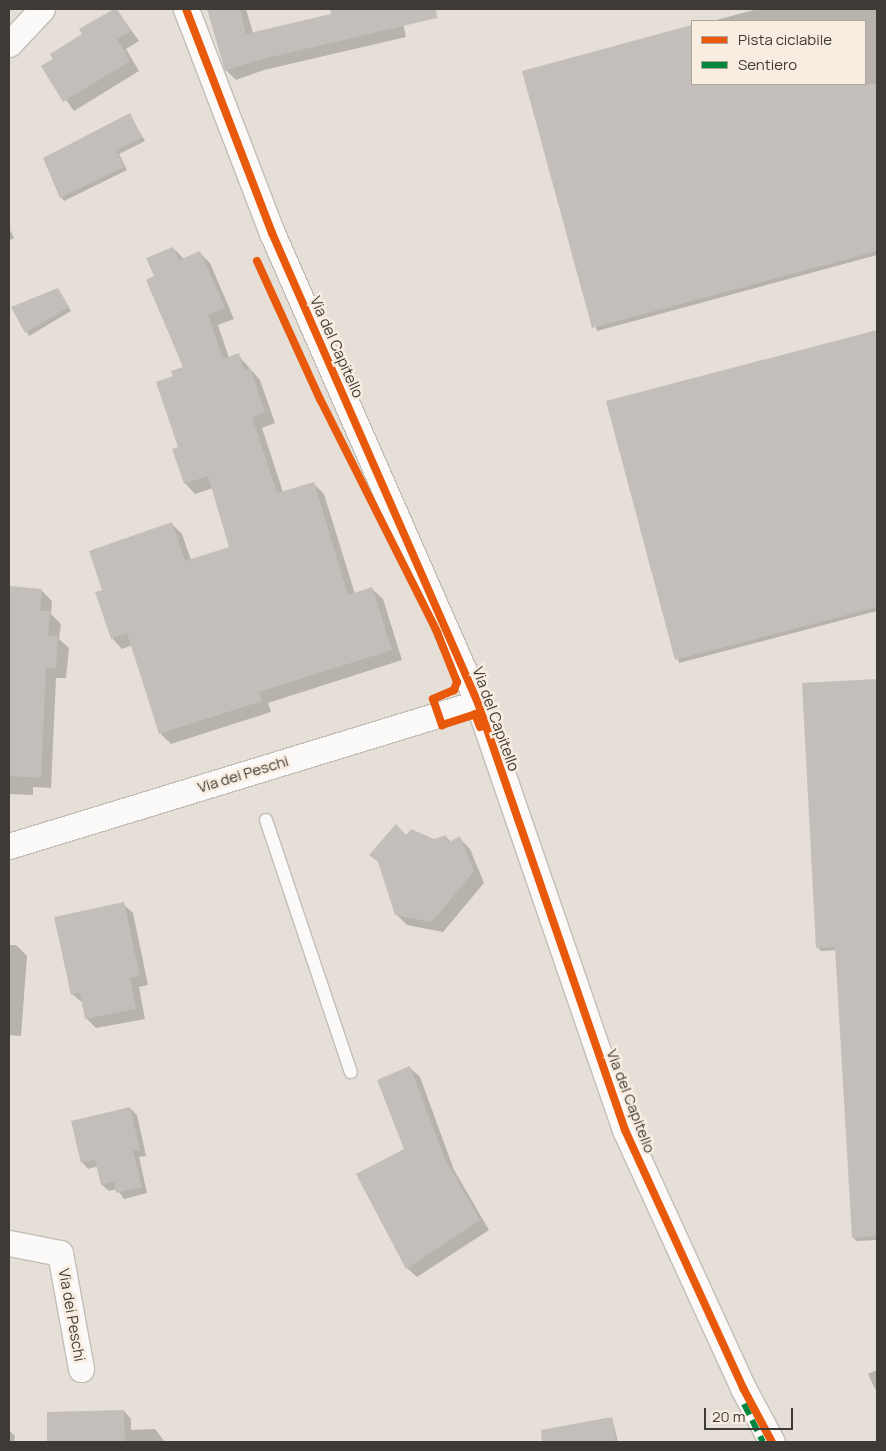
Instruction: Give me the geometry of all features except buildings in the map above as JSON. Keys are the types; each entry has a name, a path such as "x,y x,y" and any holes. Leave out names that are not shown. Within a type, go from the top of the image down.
{"street":[{"path":"9,44 42,9"},
{"name":"Via del Capitello","path":"186,9 272,233 478,703 625,1130 743,1388 772,1442"},
{"name":"Via dei Peschi","path":"9,846 478,703"},
{"name":"Via dei Peschi","path":"9,1243 60,1253 82,1369"}],"lane":[{"path":"266,820 351,1072"}],"marked path":[{"path":"744,1404 763,1442"}],"cycle path":[{"path":"186,9 272,233 478,703 625,1130 743,1388 772,1442"},
{"path":"257,261 320,399 437,632 457,682 454,690 433,699 442,725 475,714 480,727"}]}
